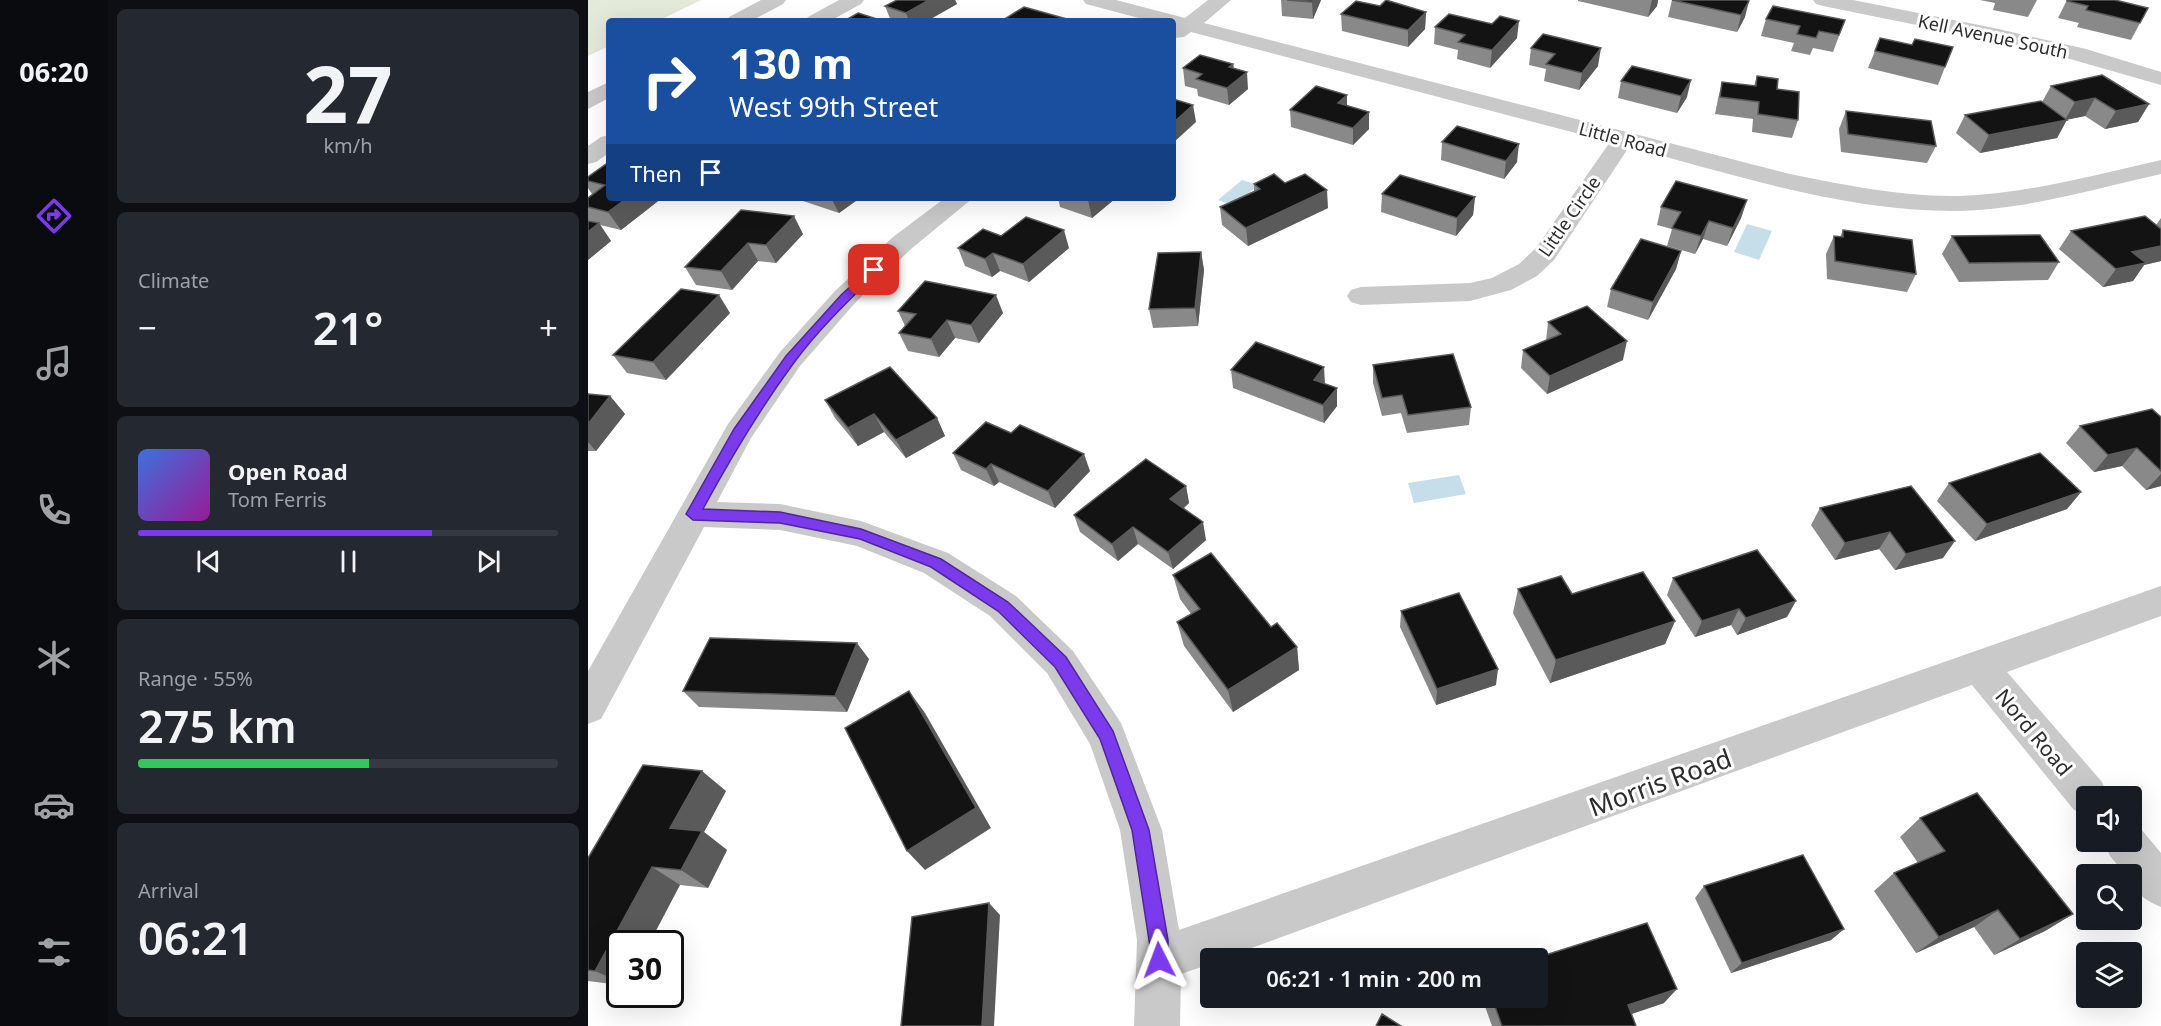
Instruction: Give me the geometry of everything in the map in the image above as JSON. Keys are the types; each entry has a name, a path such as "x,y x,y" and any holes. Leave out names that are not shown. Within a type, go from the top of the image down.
{"street":[{"path":"742,18 776,0"},
{"path":"821,18 854,0"},
{"name":"Little Road","path":"1093,0 1144,18"},
{"path":"1181,31 1221,0"},
{"name":"Kell Avenue South","path":"1823,0 2061,50 2112,62 2161,79"},
{"name":"Little Road","path":"1181,31 1852,195 1917,201 1979,202 2161,167"},
{"path":"588,102 606,91"},
{"name":"Little Circle","path":"1361,296 1470,292 1501,284 1528,270 1545,254 1623,139"},
{"path":"588,157 606,144"},
{"path":"588,707 739,432 790,359 846,297 886,258 958,201"},
{"path":"693,514 780,517 861,534 936,563 1003,606 1060,662 1107,736 1141,830 1159,940 1156,1026"},
{"name":"Morris Road","path":"1159,960 2161,602"},
{"name":"Nord Road","path":"1981,668 2080,786"},
{"path":"2133,852 2161,886"}],"green space":[{"path":"588,0 701,0 664,18 606,18 606,47 588,56"}],"water":[{"path":"1242,180 1258,185 1235,206 1218,200"},
{"path":"1747,224 1772,231 1759,260 1734,252"},
{"path":"1459,475 1466,494 1414,503 1408,483"}],"building":[{"path":"897,0 929,0 906,13 885,6"},
{"path":"1287,0 1313,0 1312,2"},
{"path":"1386,0 1426,12 1408,30 1341,14 1356,1 1380,6"},
{"path":"1672,0 1746,0 1749,1 1741,15"},
{"path":"2067,0 2115,0 2148,8 2140,23 2086,10 2088,6"},
{"path":"1773,6 1845,20 1839,35 1819,31 1816,38 1797,34 1800,26 1766,19"},
{"path":"1024,7 1063,18 1006,18"},
{"path":"858,13 874,18 849,18"},
{"path":"1449,14 1492,24 1500,16 1519,21 1492,50 1458,42 1465,35 1435,27"},
{"path":"1543,34 1601,48 1582,73 1546,64 1555,54 1531,48"},
{"path":"1880,38 1912,45 1915,39 1953,47 1945,67 1875,51"},
{"path":"1200,55 1233,64 1229,67 1247,72 1227,88 1196,79 1202,74 1183,68"},
{"path":"1632,66 1691,80 1681,96 1621,81"},
{"path":"2102,75 2149,104 2116,111 2095,98 2075,102 2051,86"},
{"path":"1757,76 1778,79 1777,89 1799,92 1798,120 1758,114 1759,102 1720,97 1722,82 1756,86"},
{"path":"1316,86 1347,95 1338,103 1369,112 1353,128 1290,110"},
{"path":"1176,100 1193,105 1176,120"},
{"path":"2041,101 2067,120 1989,135 1965,115"},
{"path":"1846,111 1931,121 1936,146 1848,134"},
{"path":"1457,126 1519,144 1506,161 1442,142"},
{"path":"606,164 606,201 623,201 608,212 588,207 588,198 605,185 588,181 588,177"},
{"path":"1274,174 1285,183 1305,174 1327,190 1246,228 1220,207 1260,189 1254,184"},
{"path":"1400,175 1475,197 1457,218 1382,194"},
{"path":"1676,181 1747,200 1733,228 1709,221 1701,236 1672,228 1681,212 1661,207"},
{"path":"741,210 794,216 766,245 748,243 721,271 685,267"},
{"path":"2145,216 2161,229 2161,246 2132,252 2146,263 2116,269 2071,231"},
{"path":"1026,217 1064,230 1023,264 993,253 985,259 958,248 983,229 1001,236"},
{"path":"588,221 599,223 588,232"},
{"path":"1843,230 1912,240 1916,274 1835,261 1834,236 1843,237"},
{"path":"2040,235 2059,262 1969,263 1952,236"},
{"path":"1641,239 1681,251 1653,302 1611,289"},
{"path":"1201,252 1195,308 1149,309 1158,253"},
{"path":"925,281 996,295 971,325 947,320 931,339 899,333 916,314 898,311"},
{"path":"681,289 719,295 653,362 613,355"},
{"path":"1587,306 1627,341 1550,376 1523,350 1561,334 1548,322"},
{"path":"1256,342 1324,367 1314,380 1337,388 1323,405 1231,370"},
{"path":"1453,354 1471,407 1408,415 1402,395 1382,398 1373,365"},
{"path":"890,367 937,418 896,440 874,414 848,428 825,400"},
{"path":"588,394 610,396 588,424"},
{"path":"2152,409 2161,417 2161,471 2137,448 2108,455 2080,426"},
{"path":"986,422 1011,433 1020,425 1084,454 1048,491 991,464 986,469 953,453"},
{"path":"2040,453 2081,492 1987,524 1949,483"},
{"path":"1146,459 1186,486 1170,499 1203,522 1168,552 1133,527 1112,544 1074,515"},
{"path":"1911,486 1955,541 1906,554 1890,532 1845,543 1820,508"},
{"path":"1757,550 1796,601 1746,618 1739,609 1702,621 1673,578"},
{"path":"1211,553 1271,627 1277,623 1297,647 1228,690 1177,622 1200,609 1173,575"},
{"path":"1643,572 1675,621 1556,660 1518,589 1561,576 1572,594"},
{"path":"1459,593 1498,669 1437,689 1401,611"},
{"path":"710,638 857,643 835,696 683,691"},
{"path":"909,691 976,808 907,851 845,728"},
{"path":"643,765 702,771 670,828 702,831 681,870 652,867 617,930 606,930 606,951 595,971 588,970 588,858"},
{"path":"1977,793 2073,914 2020,939 1998,910 1939,937 1894,873 1945,851 1920,818"},
{"path":"1803,855 1844,929 1742,963 1704,886"},
{"path":"989,903 982,1026 901,1026 912,917"},
{"path":"1647,923 1677,989 1628,1005 1636,1026 1502,1026 1496,1008 1548,1008 1548,954"},
{"path":"1382,1014 1401,1026 1376,1026"}],"route":[{"path":"874,270 846,297 790,359 739,432 693,514 780,517 861,534 936,563 1003,606 1060,662 1107,736 1141,830 1159,940 1159,960"}]}
